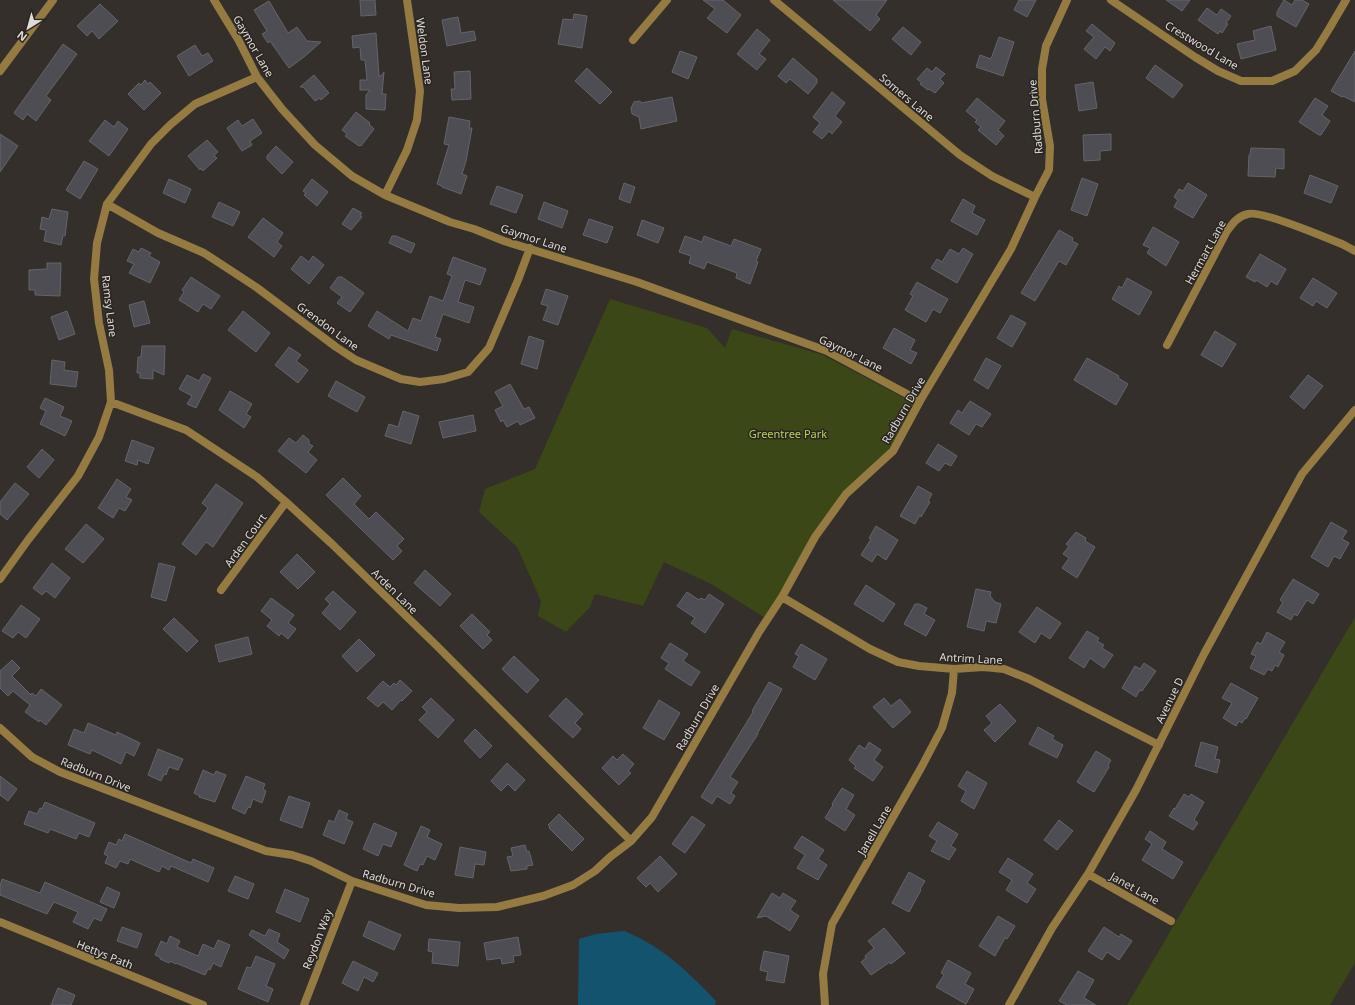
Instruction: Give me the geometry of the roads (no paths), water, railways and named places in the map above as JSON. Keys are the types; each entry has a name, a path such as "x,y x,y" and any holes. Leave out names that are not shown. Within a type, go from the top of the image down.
{"street":[{"path":"0,71 53,0"},
{"name":"Gaymor Lane","path":"214,0 239,41 257,77 282,109 315,145 352,176 385,195 450,222 474,229 504,241 637,282 827,351 920,401"},
{"name":"Weldon Lane","path":"385,195 407,150 416,120 420,91 407,0"},
{"path":"633,40 667,0"},
{"name":"Somers Lane","path":"774,0 960,155 992,176 1035,198"},
{"name":"Radburn Drive","path":"0,728 32,757 60,772 266,851 292,854 311,861 352,881 426,905 459,908 497,907 543,896 572,885 595,871 631,841 652,817 759,632 782,597 815,537 846,494 893,451 920,401 1011,249 1049,170 1050,146 1042,99 1042,69 1046,46 1066,0"},
{"name":"Crestwood Lane","path":"1112,0 1218,71 1241,81 1272,81 1295,71 1316,50 1330,29 1346,0"},
{"name":"Ramsy Lane","path":"0,579 28,540 78,476 99,437 111,402 109,370 99,323 94,279 97,243 107,204 152,144 170,125 195,104 257,77"},
{"name":"Grendon Lane","path":"107,204 158,233 204,253 256,287 336,347 356,360 401,379 420,382 444,380 468,372 489,348 530,248"},
{"name":"Hermart Lane","path":"1167,345 1227,231 1236,220 1244,216 1250,214 1266,216 1344,245 1355,251"},
{"name":"Arden Lane","path":"111,402 186,430 257,477 332,544 437,646 631,841"},
{"name":"Avenue D","path":"1009,1005 1052,928 1088,874 1136,790 1160,745 1204,654 1302,474 1355,410"},
{"name":"Arden Court","path":"221,590 286,502"},
{"name":"Antrim Lane","path":"782,597 870,649 898,662 919,666 954,669 983,667 1004,669 1029,679 1160,745"},
{"name":"Janell Lane","path":"825,1005 823,974 832,924 921,768 942,728 952,693 954,669"},
{"name":"Janet Lane","path":"1088,874 1171,921"},
{"name":"Reydon Way","path":"304,1005 352,881"},
{"name":"Hettys Path","path":"0,922 203,1005"}],"water":[{"path":"624,931 650,944 674,961 716,1001 715,1005 578,1005 579,939 596,934"}],"park label":[{"name":"Greentree Park","path":"788,433"}]}
